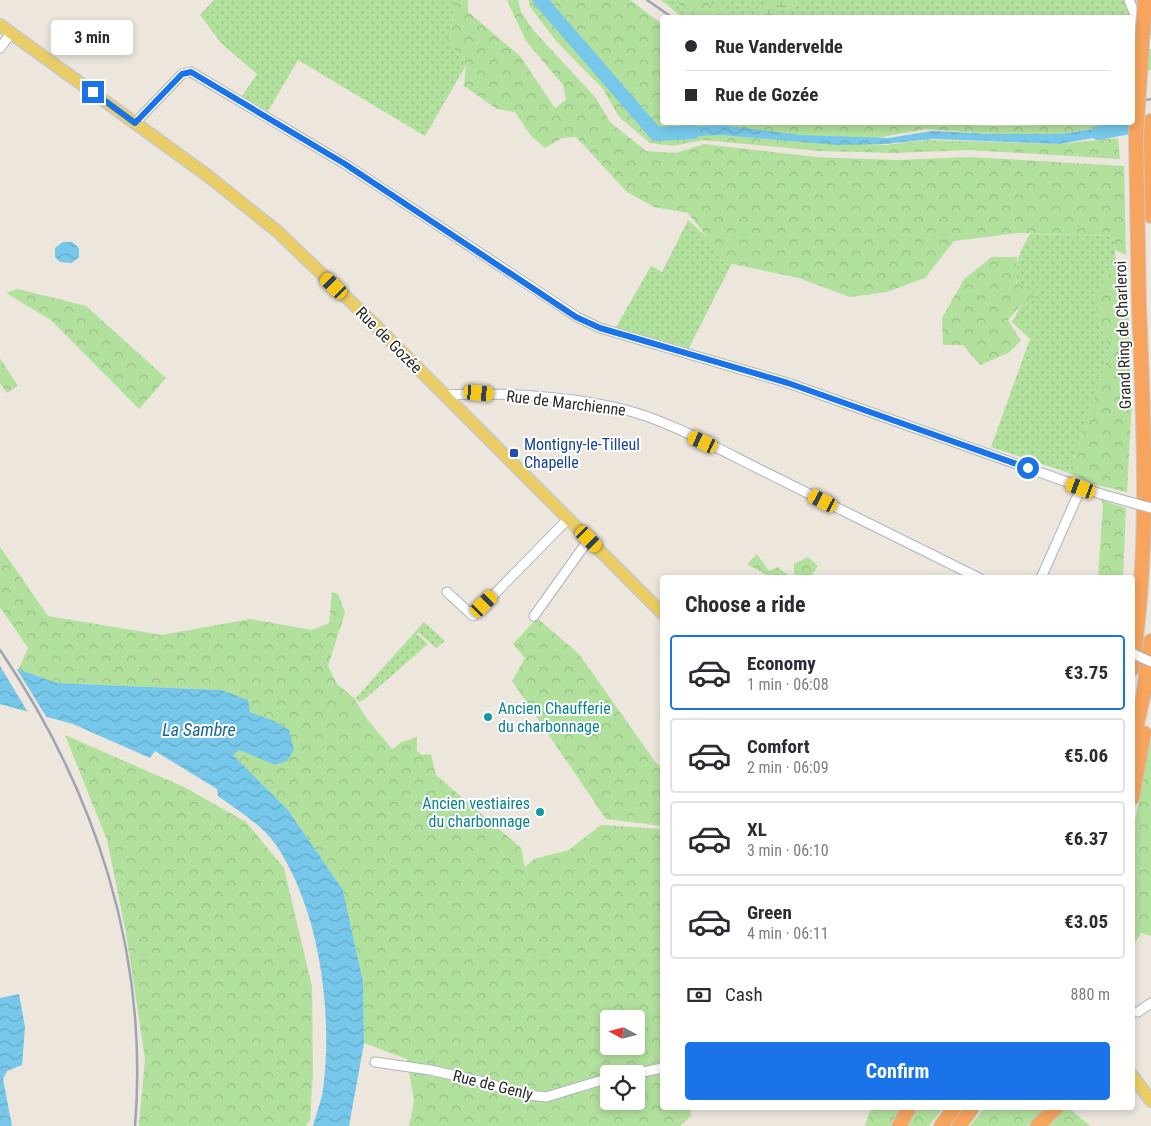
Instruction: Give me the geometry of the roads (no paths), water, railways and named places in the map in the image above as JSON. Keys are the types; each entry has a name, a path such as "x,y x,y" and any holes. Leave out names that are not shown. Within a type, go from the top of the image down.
{"highway":[{"name":"Grand Ring de Charleroi","path":"1135,651 1141,614 1145,549 1145,474 1136,135 1145,0"},
{"path":"1151,121 1151,216"},
{"path":"1135,627 1141,614"},
{"path":"1135,733 1143,697 1151,641"},
{"path":"1135,782 1146,722 1143,697"},
{"path":"899,1126 908,1110"},
{"path":"941,1126 953,1110"},
{"path":"959,1126 971,1110"},
{"path":"1036,1126 1054,1110"}],"main road":[{"name":"Rue de Gozée","path":"0,25 208,176 278,232 445,395 660,611"},
{"path":"1135,1079 1151,1101"},
{"path":"1135,1089 1151,1101"}],"street":[{"path":"1129,0 1138,22 1151,45"},
{"path":"0,48 11,33"},
{"path":"135,123 182,74 191,72 345,164 576,317 600,328 788,383 1081,488 1151,508"},
{"name":"Rue de Marchienne","path":"445,395 479,393 548,399 588,403 636,412 719,450 973,575"},
{"path":"1042,575 1081,488"},
{"path":"447,592 473,616 568,519"},
{"path":"534,616 589,539"},
{"path":"1135,654 1151,662"},
{"path":"1138,1012 1151,1003"},
{"name":"Rue de Genly","path":"375,1062 430,1070 484,1082 521,1094 546,1097 600,1081"},
{"path":"645,1072 660,1068"}],"water":[{"path":"719,125 800,135 888,138 933,131 992,134 1060,134 1114,126 1116,134 1059,144 933,139 885,144 837,145 721,135 677,137 675,128"},
{"path":"63,242 72,242 79,248 79,257 72,263 60,262 55,257 55,248"},
{"name":"La Sambre","path":"0,663 57,683 221,690 248,700 250,712 274,721 289,730 294,750 287,761 275,765 239,750 233,755 288,810 343,890 363,982 364,1043 349,1126 313,1126 323,1090 326,1060 326,1028 320,963 313,931 303,900 291,871 270,837 257,824 218,796 217,789 155,751 150,758 73,724 0,704"},
{"path":"19,994 25,1027 22,1065 7,1071 3,1079 12,1126 0,1126 0,998"}],"waterway":[{"path":"540,0 656,134 693,132"},
{"path":"1098,133 1151,123"}],"railway":[{"path":"647,0 669,15"},
{"path":"1135,102 1151,99"},
{"path":"0,650 34,704 64,760 89,818 109,877 124,937 133,999 137,1062 135,1126"}],"place":[{"name":"Montigny-le-Tilleul Chapelle","path":"514,453"},
{"name":"Ancien Chaufferie du charbonnage","path":"488,717"},
{"name":"Ancien vestiaires du charbonnage","path":"540,812"}]}
